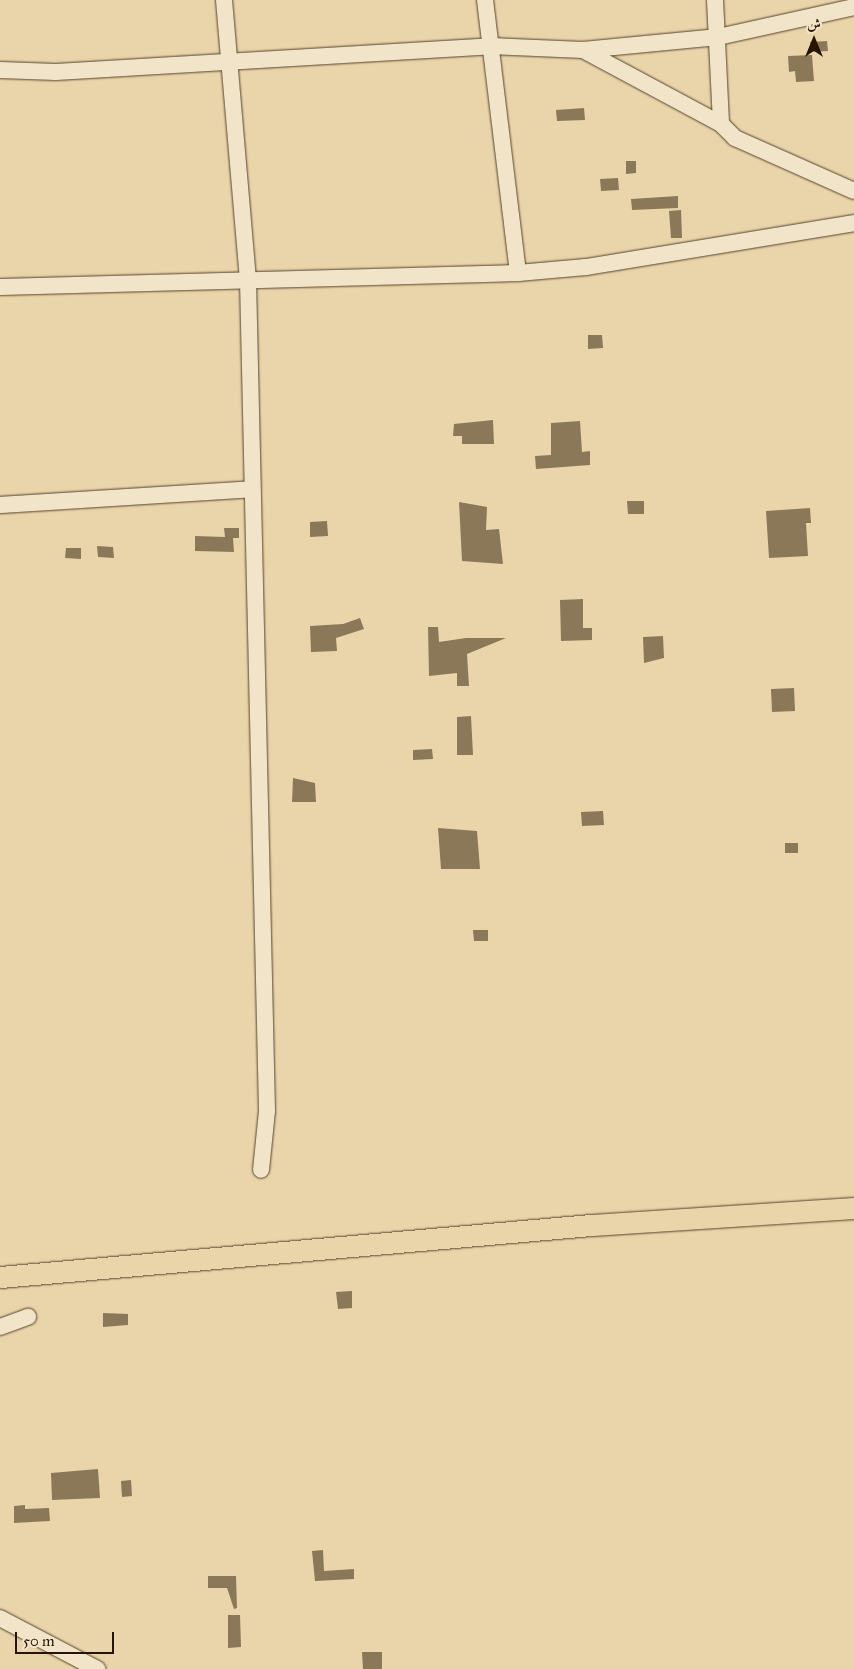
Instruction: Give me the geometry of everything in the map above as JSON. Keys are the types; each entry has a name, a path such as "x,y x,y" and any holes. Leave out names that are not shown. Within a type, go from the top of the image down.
{"main road":[{"path":"0,1277 591,1225 854,1208"}],"street":[{"path":"224,0 232,62 248,280 251,489 267,1112 261,1170"},
{"path":"485,0 518,273"},
{"path":"715,0 721,124"},
{"path":"819,15 836,0"},
{"path":"0,70 56,72 492,46 583,50 718,37 854,7"},
{"path":"583,50 721,124 735,138 854,191"},
{"path":"0,287 518,273 586,268 854,223"},
{"path":"0,505 251,489"},
{"path":"0,1327 28,1316"},
{"path":"0,1618 97,1669"}],"building":[{"path":"827,41 828,51 811,52 810,42"},
{"path":"812,55 814,81 796,82 795,71 789,72 788,56"},
{"path":"584,108 585,120 557,121 556,110"},
{"path":"626,161 636,161 636,173 626,174"},
{"path":"618,178 619,190 601,191 600,179"},
{"path":"678,196 678,208 632,210 631,199"},
{"path":"681,210 682,238 671,238 669,211"},
{"path":"588,335 602,335 603,348 588,349"},
{"path":"493,420 494,444 462,444 462,436 453,436 454,424"},
{"path":"580,421 582,452 590,451 590,465 536,469 535,456 551,455 551,423"},
{"path":"627,501 644,501 644,514 628,514"},
{"path":"459,502 487,507 486,530 499,529 503,564 462,561"},
{"path":"810,508 811,523 806,523 808,556 769,558 766,511"},
{"path":"327,521 328,536 310,537 310,522"},
{"path":"224,528 239,528 239,538 233,538 234,552 195,551 195,536 225,537"},
{"path":"97,546 113,547 114,558 98,557"},
{"path":"66,548 81,548 81,559 65,558"},
{"path":"583,599 583,628 592,628 592,640 561,641 560,600"},
{"path":"360,618 364,629 336,638 337,651 311,652 310,626 343,624"},
{"path":"428,627 438,627 439,642 466,638 506,638 467,654 469,686 457,686 457,673 429,676"},
{"path":"663,636 664,658 644,663 643,637"},
{"path":"794,688 795,711 772,712 771,689"},
{"path":"471,716 473,755 457,755 457,717"},
{"path":"432,749 433,759 413,760 413,750"},
{"path":"293,778 315,783 316,802 292,802"},
{"path":"603,811 604,825 582,826 581,812"},
{"path":"438,828 477,831 480,869 441,869"},
{"path":"785,843 798,843 798,853 785,853"},
{"path":"473,930 488,930 488,941 474,941"},
{"path":"352,1291 352,1308 338,1309 336,1292"},
{"path":"103,1313 128,1314 128,1325 103,1327"},
{"path":"98,1469 100,1498 52,1500 51,1473"},
{"path":"131,1480 132,1496 122,1497 121,1481"},
{"path":"25,1505 25,1509 49,1508 50,1521 14,1523 14,1506"},
{"path":"323,1550 324,1571 354,1569 354,1579 315,1581 312,1551"},
{"path":"208,1576 236,1576 237,1608 234,1609 227,1588 208,1588"},
{"path":"228,1615 240,1615 241,1647 228,1648"},
{"path":"362,1652 382,1652 382,1669 363,1669"}]}
